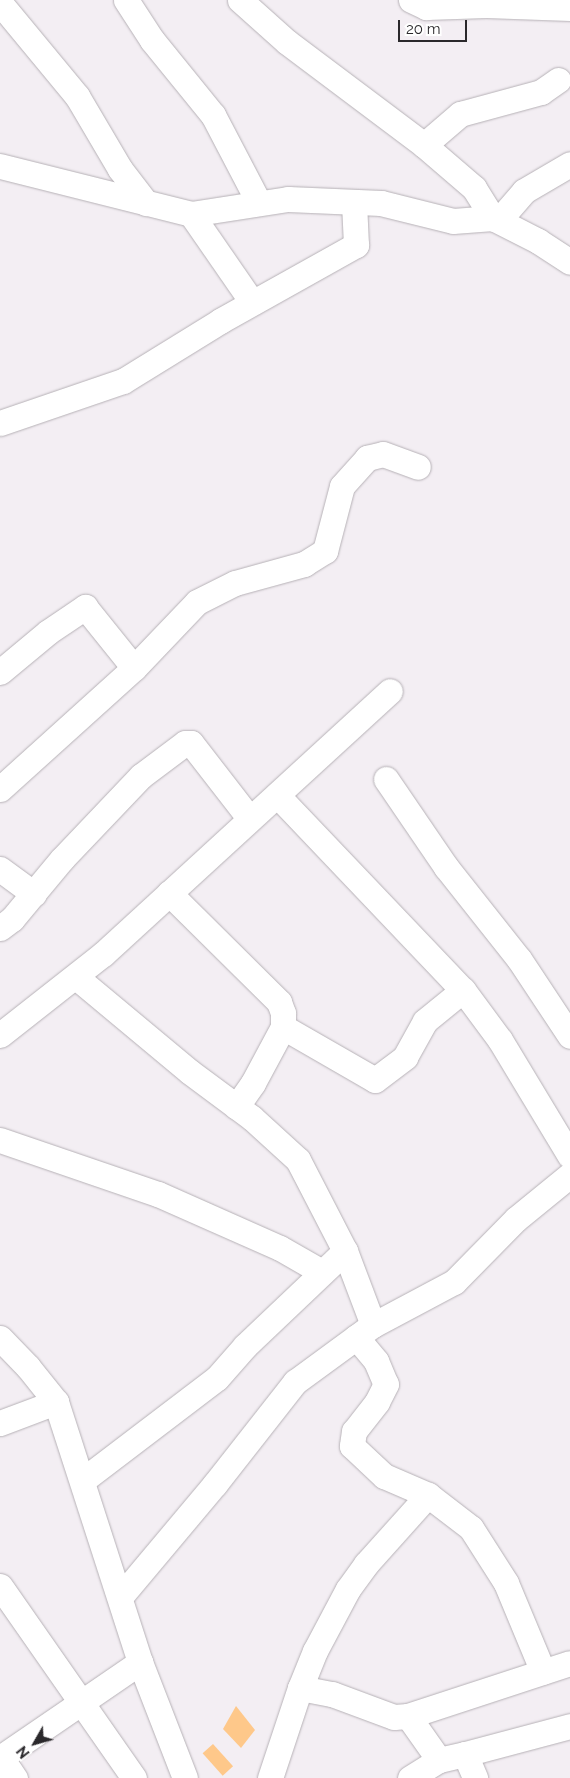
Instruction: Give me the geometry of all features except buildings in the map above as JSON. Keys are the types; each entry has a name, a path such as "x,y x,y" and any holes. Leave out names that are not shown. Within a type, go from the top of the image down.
{"street":[{"path":"126,0 152,40 213,115 259,203"},
{"path":"240,0 288,42 424,145 474,188 496,219 570,262"},
{"path":"411,0 426,7 486,5 570,8"},
{"path":"0,3 77,96 120,169 146,203"},
{"path":"424,145 460,114 541,92 558,80"},
{"path":"0,166 191,214 288,199 381,203 453,222 496,219 524,191 570,164"},
{"path":"0,423 123,381 252,302 356,245 354,202"},
{"path":"191,214 252,302"},
{"path":"0,790 134,668 197,602 235,583 304,564 325,551 342,486 367,458 383,454 418,466"},
{"path":"0,672 48,632 85,608 134,668"},
{"path":"0,1035 76,977 390,691"},
{"path":"0,928 12,920 62,859 141,776 189,741 250,820"},
{"path":"386,779 446,866 519,960 570,1036"},
{"path":"278,795 463,990 500,1040 570,1156"},
{"path":"0,869 34,894"},
{"path":"169,893 279,1002 283,1027 253,1083 236,1107"},
{"path":"76,977 236,1107 270,1132 298,1160 345,1251 364,1331 386,1384 377,1402 354,1431 352,1446 384,1476 428,1495 471,1528 506,1583 543,1672"},
{"path":"283,1027 375,1080 405,1057 425,1021 463,990"},
{"path":"0,1140 158,1194 280,1248 322,1272"},
{"path":"120,1596 215,1484 286,1393 313,1367 364,1331 459,1278 516,1219 570,1175"},
{"path":"83,1480 217,1378 245,1346 345,1251"},
{"path":"0,1338 28,1367 56,1402 83,1480 90,1515 120,1596 140,1662 185,1778"},
{"path":"0,1423 56,1402"},
{"path":"270,1778 300,1688 315,1651 348,1589 366,1564 428,1495"},
{"path":"0,1586 81,1705 134,1778"},
{"path":"15,1778 0,1757 81,1705 140,1662"},
{"path":"300,1688 332,1694 394,1717 408,1716 570,1663"},
{"path":"408,1716 439,1760"},
{"path":"410,1778 439,1760 570,1726"},
{"path":"465,1754 475,1778"}]}
